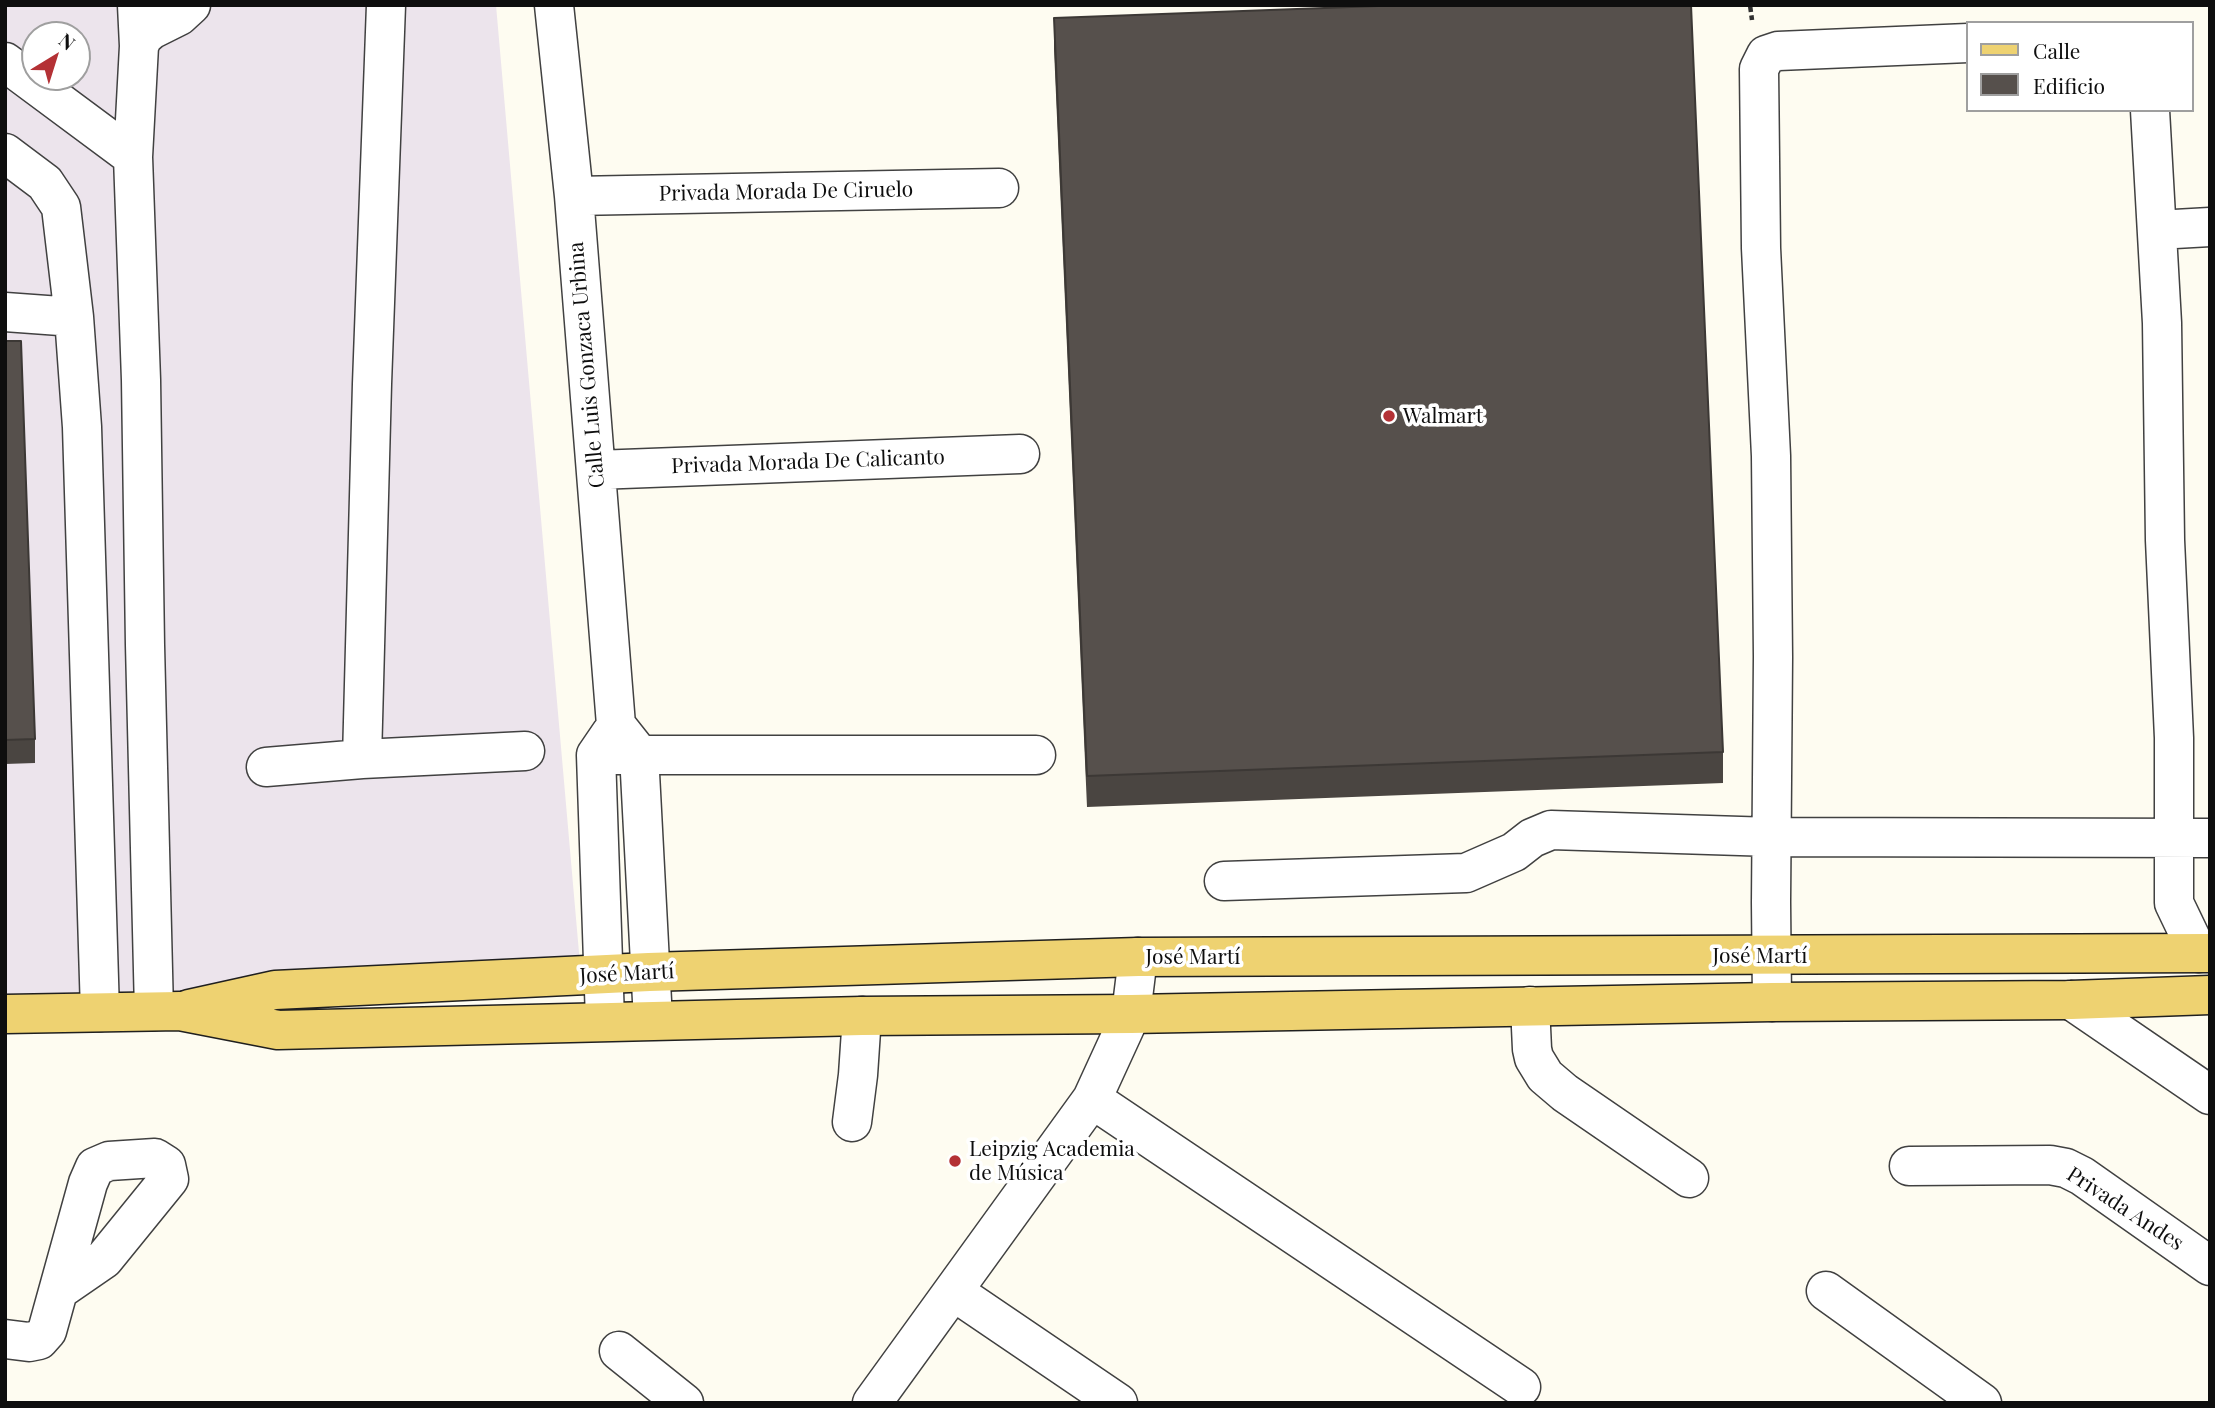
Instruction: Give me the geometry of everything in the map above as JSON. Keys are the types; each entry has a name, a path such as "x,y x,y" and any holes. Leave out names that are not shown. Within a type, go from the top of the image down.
{"main road":[{"name":"José Martí","path":"5,1014 167,1011 275,990 649,972 1138,957 1770,956 2206,946"},
{"name":"José Martí","path":"167,1011 278,1030 605,1020 2207,998"}],"street":[{"path":"136,5 139,46 133,157 167,1011"},
{"path":"139,46 150,30 179,16 191,5"},
{"path":"362,759 386,5 396,5"},
{"name":"Calle Luis Gonzaca Urbina","path":"554,5 573,196 617,744 649,972 653,1020"},
{"path":"1772,1002 1771,456 1761,248 1759,69 1766,55 1778,51 1966,43"},
{"path":"5,62 133,157"},
{"path":"2150,112 2162,323 2165,540 2174,738 2194,838 2206,946 2207,998"},
{"path":"5,153 45,183 61,207 74,317 82,427 100,1012"},
{"name":"Privada Morada De Ciruelo","path":"573,196 999,188"},
{"path":"2157,229 2210,227"},
{"path":"5,312 74,317"},
{"path":"82,427 142,426"},
{"name":"Privada Morada De Calicanto","path":"596,470 1020,454"},
{"path":"617,744 1036,755"},
{"name":"Calle Luis Gonzaca Urbina","path":"605,1020 604,975 617,744"},
{"path":"266,767 524,751"},
{"path":"1224,880 1466,873 1514,852 1532,838 1551,830 1772,837 2194,838"},
{"path":"872,1403 1092,1099 1131,1014 1138,957"},
{"path":"2071,1000 2210,1095"},
{"path":"1530,1006 1532,1049 1534,1058 1545,1076 1565,1093 1689,1178"},
{"path":"852,1122 862,1016"},
{"path":"1092,1099 1521,1387"},
{"name":"Privada Andes","path":"1909,1166 2050,1165 2066,1168 2082,1176 2210,1266"},
{"path":"5,1339 29,1342 39,1340 47,1331 59,1290"},
{"path":"953,1291 1118,1403"},
{"path":"1826,1291 1982,1403"},
{"path":"619,1351 684,1403"}],"shaded area":[{"path":"5,5 496,5 580,964 5,1004"}],"building":[{"name":"Walmart","path":"1405,5 1691,5 1723,752 1087,776 1054,18"},
{"path":"5,341 21,341 35,739 5,740"}],"place":[{"name":"Walmart","path":"1389,416"},
{"name":"Leipzig Academia de Música","path":"955,1161"}]}
